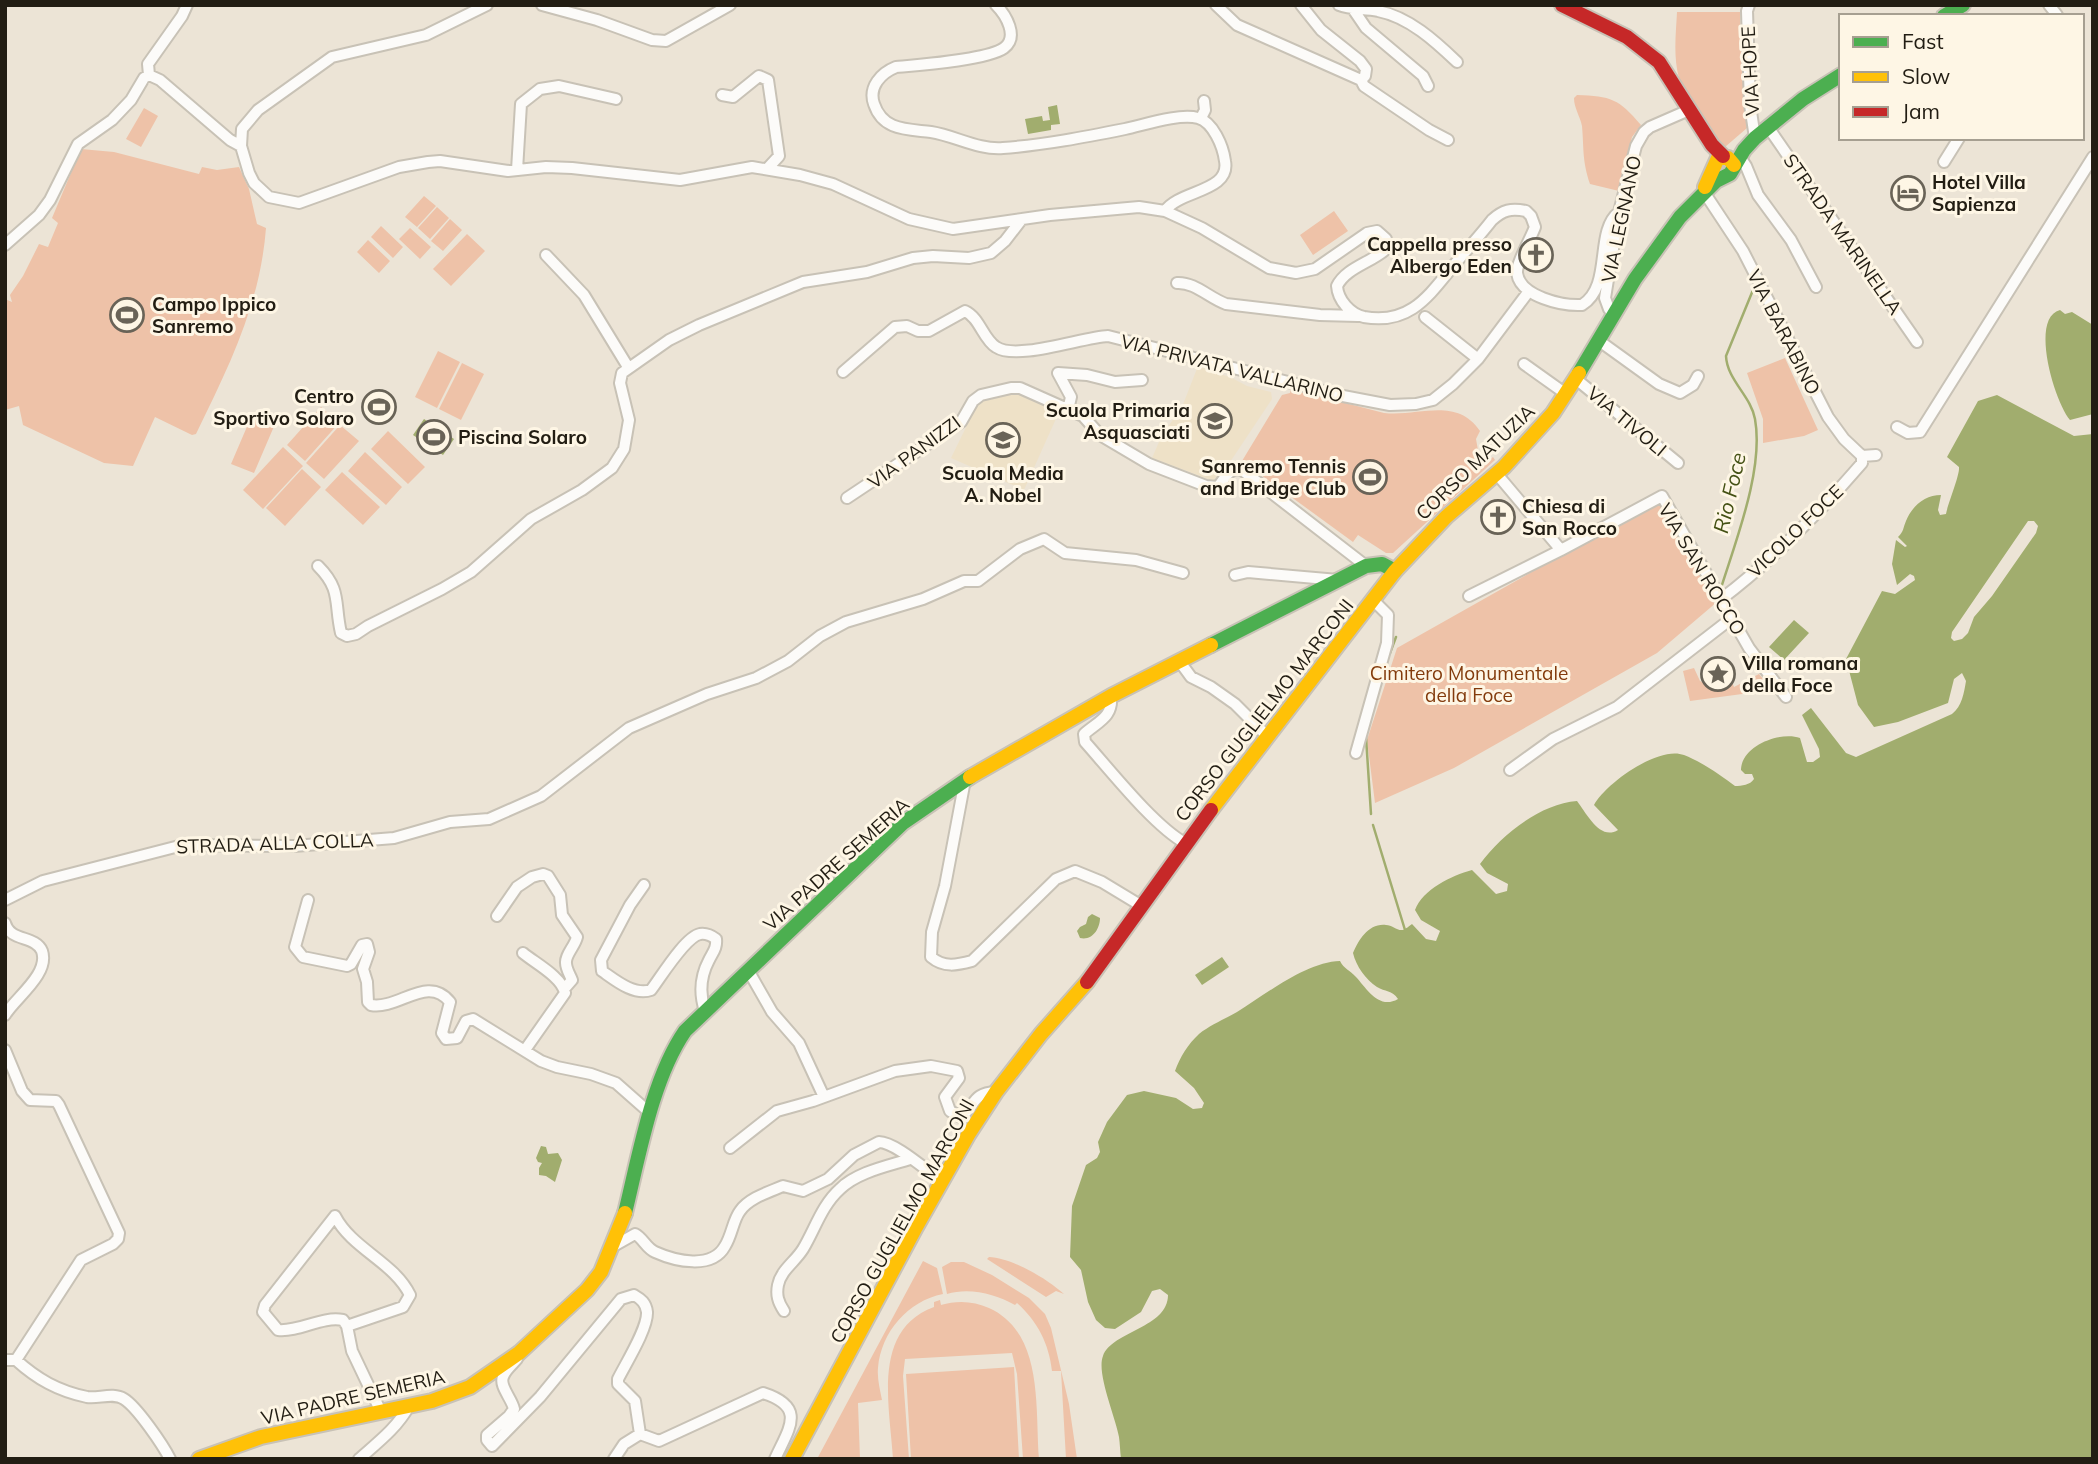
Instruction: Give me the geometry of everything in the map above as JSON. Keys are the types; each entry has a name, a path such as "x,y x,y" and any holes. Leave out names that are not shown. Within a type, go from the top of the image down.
{"main road":[{"path":"1562,5 1627,37 1659,62 1712,145 1727,162"},
{"path":"1947,14 1963,5"},
{"name":"CORSO MATUZIA","path":"1395,571 1446,517 1530,441 1576,379 1613,314 1659,244 1727,162 1803,99 1839,76"},
{"path":"1366,566 1381,564 1395,571"},
{"name":"VIA PADRE SEMERIA","path":"200,1459 261,1437 432,1401 470,1387 519,1353 587,1290 601,1272 625,1214 650,1113 674,1047 685,1031 903,823 965,780 1111,696 1366,566"},
{"name":"CORSO GUGLIELMO MARCONI","path":"792,1459 942,1181 996,1092 1041,1034 1084,986 1185,843 1395,571"}],"street":[{"path":"149,75 148,64 183,16 187,5"},
{"path":"487,5 426,35 332,57 251,117 242,129 240,146 254,183 269,197 299,203 399,167 440,161 508,171 545,167 572,168 680,180 696,179 743,167 767,169 832,184 909,219 953,229 1050,215 1139,207 1165,211 1202,228 1269,268 1296,274 1315,269 1367,233 1377,231 1386,239 1385,250 1350,271 1341,278 1337,286 1342,300 1358,316"},
{"path":"542,5 584,16 652,40 666,41 730,5"},
{"path":"996,5 1004,13 1011,31 1010,40 1005,47 995,52 954,61 887,71 874,84 872,100 885,123 899,128 956,137 978,146 1001,149 1184,117 1201,118 1211,126 1219,143 1225,160 1225,173 1217,183 1174,202 1165,211"},
{"path":"1216,5 1237,25 1361,80 1364,86 1448,140"},
{"path":"1301,5 1321,30 1360,61 1366,69 1361,80"},
{"path":"1339,5 1379,11 1410,24 1457,62"},
{"name":"VIA HOPE","path":"1749,5 1750,105 1755,138"},
{"path":"1353,9 1366,28 1423,76 1428,86"},
{"path":"149,75 160,80 240,146"},
{"path":"5,245 40,215 78,144 112,120 149,75"},
{"path":"722,95 733,97 759,76 768,80 779,156 767,169"},
{"path":"516,170 521,104 540,89 559,86 616,99"},
{"path":"1201,118 1205,110 1204,101"},
{"name":"VIA LEGNANO","path":"1613,314 1605,298 1619,212 1636,146 1644,132 1689,110"},
{"name":"STRADA MARINELLA","path":"1768,127 1917,342"},
{"path":"1944,162 1958,140"},
{"path":"1897,427 1908,433 1920,432 2093,157"},
{"path":"1727,162 1746,166 1758,195 1791,240 1816,287"},
{"name":"VIA BARABINO","path":"1702,193 1743,251 1828,417 1844,439 1862,456"},
{"path":"1177,283 1191,284 1212,299 1226,304 1383,320 1398,316 1423,302 1492,220 1499,213 1508,210 1526,211 1535,227 1517,274 1522,284 1529,290 1564,305 1582,305 1593,293 1600,277 1611,224 1619,212"},
{"path":"318,566 330,578 336,590 341,633 347,636 356,634 471,572 531,519 582,490 612,468 624,449 629,420 620,383 622,373 669,340 803,282 867,272 913,258 969,258 991,253 1005,241 1022,219"},
{"path":"546,255 584,295 628,367"},
{"name":"VIA PRIVATA VALLARINO","path":"843,372 894,327 907,326 918,331 929,331 955,316 969,313 991,343 1001,350 1054,348 1097,337 1117,338 1343,396 1390,405 1433,400 1478,359 1529,290"},
{"path":"1425,317 1478,359"},
{"path":"1598,340 1660,384 1680,393 1693,385 1698,376"},
{"path":"1524,364 1566,394"},
{"path":"1068,410 1070,397 1058,373 1087,375 1115,382 1142,380"},
{"name":"VIA TIVOLI","path":"1576,379 1678,463"},
{"name":"VIA PANIZZI","path":"847,498 961,422 973,401 981,395 990,391 1020,388 1083,416 1100,435 1149,464 1206,486 1218,486 1231,470 1242,470 1366,566"},
{"path":"1862,456 1876,454"},
{"name":"VICOLO FOCE","path":"1720,600 1781,550 1805,526 1862,463 1862,456"},
{"path":"1496,473 1561,550"},
{"name":"VIA SAN ROCCO","path":"1469,596 1662,496 1749,648 1786,697"},
{"name":"STRADA ALLA COLLA","path":"5,900 43,881 175,846 294,846 394,838 450,822 489,819 541,796 629,728 707,694 756,678 788,661 820,636 846,622 923,599 964,581 978,581 1020,549 1044,539 1065,553 1136,560 1184,572"},
{"path":"1235,575 1248,572 1338,580"},
{"name":"CORSO GUGLIELMO MARCONI","path":"1356,754 1387,643 1388,615 1373,600"},
{"path":"1510,770 1553,739 1617,707 1732,618"},
{"path":"1180,662 1191,677 1235,704 1267,736"},
{"path":"1111,696 1110,714 1084,733 1083,738 1127,788 1173,835 1185,843"},
{"path":"965,780 945,886 932,932 931,957 938,963 955,965 972,961 1056,879 1076,871 1102,881 1140,905"},
{"path":"497,916 517,887 538,874 543,874 548,876 561,895 563,917 577,937 566,960 572,980 525,1050"},
{"path":"644,885 630,905 601,960 602,971 635,991 646,992 688,942 700,934 712,936 716,939 717,947 707,964 699,995 705,1011"},
{"path":"307,900 295,947 297,951 303,957 347,966 362,945 367,944 369,952 363,970 368,1002 371,1005 388,1004 425,990 433,990 450,1002 443,1029 443,1037 446,1039 457,1038 466,1021 473,1019 541,1061 616,1083 650,1113"},
{"path":"5,923 14,936 37,944 42,952 43,963 37,975 5,1015"},
{"path":"523,953 565,988"},
{"path":"748,970 772,1012 799,1043 824,1097"},
{"path":"5,1050 22,1091 30,1100 56,1101 59,1105 119,1233 113,1244 81,1260 11,1360 50,1386 88,1397 124,1398 162,1442 170,1459"},
{"path":"730,1148 777,1111 895,1071 931,1066 950,1069 960,1075 945,1097 950,1111 958,1116 965,1114 977,1096 996,1092"},
{"path":"612,1247 635,1234 639,1235 649,1248 673,1258 695,1261 710,1259 719,1255 725,1247 742,1208 758,1197 783,1186 803,1191 828,1179 854,1155 883,1141 942,1181"},
{"path":"784,1311 777,1297 779,1281 804,1247 812,1229 834,1196 847,1183 910,1158"},
{"path":"346,1326 402,1307 410,1295 407,1288 391,1272 341,1228 335,1216 265,1305 263,1312 278,1329 286,1330 343,1320 352,1351 381,1412"},
{"path":"519,1353 517,1360 503,1375 502,1382 514,1409 487,1435 492,1446 540,1397 621,1299 634,1295 647,1310 643,1328 618,1384 635,1401 640,1434"},
{"path":"640,1434 659,1441 763,1393 782,1400 792,1414 793,1421 775,1459"},
{"path":"359,1459 388,1434 410,1406"},
{"path":"614,1459 624,1444 640,1434"}],"shaded area":[{"path":"1057,105 1060,124 1051,125 1051,130 1028,134 1025,119 1042,116 1043,121 1050,120 1048,107"},
{"path":"2060,310 2065,314 2072,312 2093,325 2093,414 2070,420 2052,380 2046,344 2046,328 2051,316"},
{"name":"Scuola Primaria Asquasciati","path":"1198,366 1247,386 1271,392 1272,399 1230,462 1213,481 1152,458 1162,435 1182,407"},
{"name":"Scuola Media A. Nobel","path":"999,393 1018,393 1059,412 1024,490 951,458 982,399"},
{"path":"1997,395 2074,436 2093,434 2093,1459 1121,1459 1119,1437 1102,1373 1103,1356 1117,1341 1159,1315 1166,1306 1168,1295 1160,1289 1152,1291 1141,1312 1115,1329 1105,1328 1096,1320 1088,1302 1081,1270 1070,1257 1072,1206 1086,1165 1097,1158 1100,1152 1098,1142 1107,1122 1127,1095 1144,1091 1176,1098 1193,1109 1202,1108 1204,1103 1194,1088 1175,1071 1191,1042 1208,1028 1287,980 1314,967 1340,961 1374,997 1385,1002 1398,999 1373,984 1356,963 1353,953 1365,933 1380,925 1403,930 1412,924 1426,939 1436,941 1440,931 1421,920 1415,910 1424,896 1447,880 1472,870 1496,894 1507,891 1508,884 1487,873 1480,864 1510,832 1549,808 1577,801 1600,829 1605,832 1618,830 1594,805 1621,777 1647,761 1673,753 1684,755 1735,786 1743,785 1754,779 1752,774 1745,774 1741,770 1743,761 1754,747 1763,742 1782,737 1800,738 1807,762 1813,762 1820,757 1819,749 1802,715 1811,708 1846,753 1856,757 1952,714 1963,695 1966,681 1962,673 1954,679 1948,703 1898,722 1874,727 1858,705 1846,659 1882,591 1895,594 1915,580 1910,574 1897,585 1892,564 1896,540 1907,546 1898,537 1912,511 1924,499 1941,495 1938,510 1940,515 1946,514 1959,467 1947,457 1978,401"},
{"name":"Piscina Solaro","path":"424,419 454,439 443,455 413,435"},
{"path":"1794,620 1809,633 1784,660 1769,647"},
{"path":"1092,914 1100,918 1097,930 1088,938 1080,938 1077,931 1086,924"},
{"path":"1222,957 1229,967 1202,985 1195,975"},
{"path":"541,1146 546,1147 548,1154 558,1153 562,1160 555,1182 539,1175 542,1163 536,1158"}],"green space":[{"path":"1677,12 1740,12 1747,128 1725,147 1698,115 1682,88 1676,62"},
{"path":"1577,95 1598,96 1614,101 1641,125 1632,137 1619,191 1590,184 1584,161 1582,126 1574,102"},
{"path":"144,108 158,116 141,147 126,139"},
{"name":"Campo Ippico Sanremo","path":"81,149 114,152 199,174 202,167 217,170 239,167 249,189 257,224 266,228 263,256 250,309 231,359 196,434 192,435 155,417 133,466 104,463 23,425 19,406 5,410 5,299 12,302 10,295 39,244 48,247 58,223 52,218"},
{"path":"424,196 436,206 417,227 405,217"},
{"path":"437,207 449,218 430,239 418,228"},
{"path":"1334,211 1348,231 1313,255 1300,235"},
{"path":"450,219 462,230 443,251 431,241"},
{"path":"381,226 403,247 393,258 371,237"},
{"path":"410,228 431,247 420,259 399,239"},
{"path":"467,234 485,251 451,286 433,269"},
{"path":"368,240 390,261 379,273 357,252"},
{"path":"438,351 460,362 437,408 415,397"},
{"path":"1785,358 1818,430 1804,436 1763,443 1763,419 1747,373"},
{"path":"462,363 484,374 461,420 439,409"},
{"name":"Sanremo Tennis and Bridge Club","path":"1291,389 1384,413 1436,410 1460,414 1480,431 1476,439 1479,456 1489,460 1493,457 1495,460 1393,553 1386,553 1358,535 1353,542 1242,461 1282,395 1290,393"},
{"path":"321,407 339,423 305,461 287,445"},
{"path":"252,415 275,424 254,473 231,464"},
{"path":"340,425 359,441 324,479 306,463"},
{"path":"388,431 425,467 408,484 371,449"},
{"path":"283,447 303,466 263,509 243,490"},
{"path":"365,452 402,487 386,505 348,471"},
{"path":"302,469 321,487 285,526 266,508"},
{"path":"342,472 380,507 363,525 325,490"},
{"name":"Cimitero Monumentale della Foce","path":"1659,500 1717,602 1657,653 1454,768 1375,803 1367,740 1397,648"},
{"path":"1694,668 1700,681 1706,684 1727,670 1734,687 1759,674 1772,690 1690,701 1683,671"},
{"path":"989,1257 1008,1261 1028,1270 1064,1294 1056,1291 1046,1297 987,1259"},
{"path":"923,1261 937,1268 943,1294 918,1303 908,1311 898,1320 884,1342 878,1372 882,1400 858,1403 860,1459 817,1459"},
{"path":"951,1262 964,1262 992,1275 1029,1298 1045,1314 1051,1328 1069,1404 1077,1459 1066,1459 1061,1371 1052,1371 1045,1343 1037,1326 1017,1303 1015,1305 991,1295 973,1292 947,1294 942,1267"},
{"path":"940,1300 941,1305 965,1302 989,1308 1007,1320 1019,1335 1028,1353 1033,1374 1039,1459 1023,1459 1017,1374 1012,1353 905,1359 903,1376 909,1459 893,1459 888,1394 893,1351 901,1333 914,1318 934,1307 934,1302"},
{"path":"1014,1367 1019,1459 911,1459 906,1374"}],"pier":[{"path":"2028,521 2034,521 2038,526 2036,533 1974,617 1968,633 1962,639 1954,641 1951,638 1952,632"}],"waterway":[{"name":"Rio Foce","path":"1721,588 1741,527 1756,460 1757,439 1753,411 1730,373 1726,356 1753,290"},
{"path":"1390,653 1396,637"},
{"path":"1366,737 1371,814"},
{"path":"1373,825 1405,930"}],"traffic: fast":[{"path":"1947,14 1963,5"},
{"path":"1579,373 1635,279 1680,217 1716,181 1730,174 1744,150 1755,138 1803,99 1839,76"},
{"path":"1211,645 1366,566 1382,564 1395,571"},
{"path":"625,1213 655,1095 685,1031 903,823 970,777"}],"traffic: slow":[{"path":"1705,187 1718,158 1728,158 1734,165"},
{"path":"1211,810 1395,571 1446,517 1504,467 1553,413 1579,373"},
{"path":"970,777 1111,696 1211,645"},
{"path":"792,1459 968,1135 996,1092 1041,1034 1087,982"},
{"path":"199,1459 261,1437 432,1401 470,1387 519,1353 587,1290 601,1272 625,1213"}],"traffic: jam":[{"path":"1562,5 1627,37 1659,62 1712,145 1723,156"},
{"path":"1087,982 1211,810"}],"place":[{"name":"Hotel Villa Sapienza","path":"1908,193"},
{"name":"Cappella presso Albergo Eden","path":"1536,255"},
{"name":"Campo Ippico Sanremo","path":"127,315"},
{"name":"Centro Sportivo Solaro","path":"379,407"},
{"name":"Scuola Primaria Asquasciati","path":"1215,421"},
{"name":"Piscina Solaro","path":"434,437"},
{"name":"Scuola Media A. Nobel","path":"1003,440"},
{"name":"Sanremo Tennis and Bridge Club","path":"1370,477"},
{"name":"Chiesa di San Rocco","path":"1498,517"},
{"name":"Villa romana della Foce","path":"1718,674"}]}
